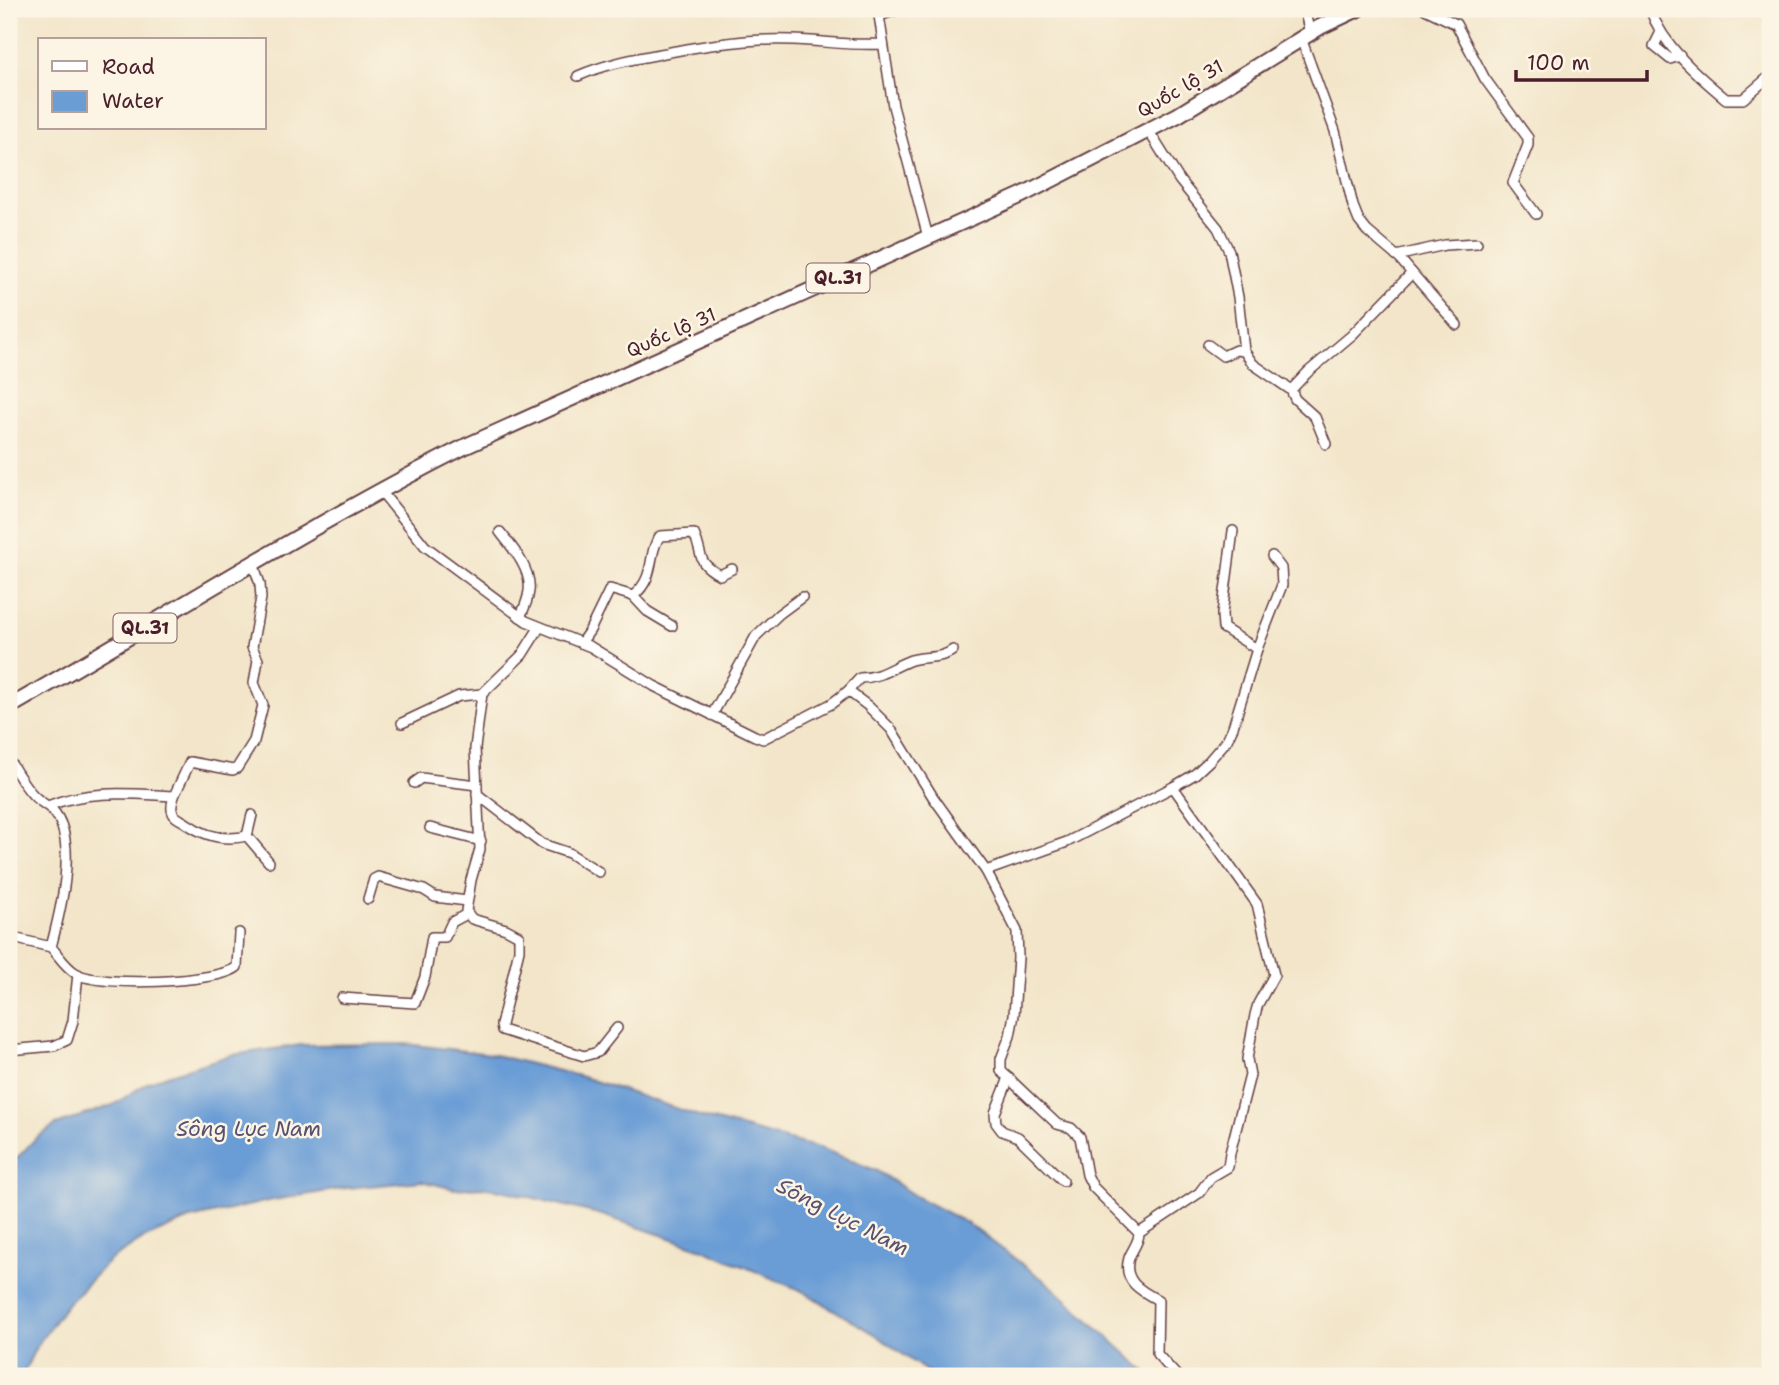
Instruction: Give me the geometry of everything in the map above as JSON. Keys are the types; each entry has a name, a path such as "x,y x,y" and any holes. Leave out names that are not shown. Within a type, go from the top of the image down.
{"highway":[{"name":"Quốc lộ 31","path":"9,707 309,529 380,490 466,446 1022,195 1178,115 1305,36 1358,9"}],"street":[{"path":"899,9 878,12 893,106 928,237"},
{"path":"1304,9 1305,36 1335,131 1359,221 1434,296 1457,325"},
{"path":"1425,9 1456,24 1485,79 1525,132 1528,145 1513,183 1536,214"},
{"path":"1650,9 1661,32 1680,56 1726,99 1743,99 1770,76"},
{"path":"578,76 608,65 716,44 793,40 839,45 883,44"},
{"path":"1148,130 1180,181 1218,228 1229,251 1244,351 1253,364 1292,390 1295,398 1315,417 1326,443"},
{"path":"1396,256 1446,245 1477,243"},
{"path":"1292,390 1308,372 1352,335 1412,273"},
{"path":"1208,345 1223,356 1236,350 1244,351"},
{"path":"380,490 425,546 520,617 539,628 581,643 654,686 763,739 831,704 860,678 872,678 909,661 947,654 953,650"},
{"path":"1233,531 1222,614 1223,628 1257,649"},
{"path":"500,532 522,564 529,581 529,595 520,617"},
{"path":"633,596 643,587 653,563 656,541 660,536 694,534 700,558 707,567 720,575 732,569"},
{"path":"986,871 1067,842 1173,787 1203,768 1227,740 1283,579 1281,568 1272,556"},
{"path":"247,836 234,838 200,833 174,816 172,808 174,796 190,762 235,769 254,741 262,705 254,683 258,660 252,647 261,598 260,584 253,563"},
{"path":"581,643 610,589 633,596 647,611 672,626"},
{"path":"712,715 756,636 802,597"},
{"path":"539,628 522,655 482,694 475,748 481,841 467,901 467,914 472,919 506,929 519,936 519,950 502,1030 584,1056 598,1052 617,1028"},
{"path":"848,691 868,705 891,729 928,789 986,871 1019,939 1014,1015 999,1065 1001,1071 1057,1124 1071,1128 1080,1137 1087,1175 1093,1187 1139,1233"},
{"path":"402,723 459,696 482,694"},
{"path":"9,761 35,798 48,806 60,823 66,856 64,892 51,947"},
{"path":"414,783 428,779 477,790 542,844 569,853 599,872"},
{"path":"1173,787 1257,904 1274,975 1255,1015 1247,1059 1250,1075 1228,1167 1211,1177 1199,1193 1139,1233 1129,1261 1129,1277 1138,1289 1158,1300 1157,1354 1177,1376"},
{"path":"48,806 65,799 89,795 174,796"},
{"path":"247,836 252,815"},
{"path":"430,828 481,841"},
{"path":"247,836 269,862"},
{"path":"368,899 374,879 378,877 424,890 435,897 467,901"},
{"path":"342,999 415,1003 425,977 432,937 445,937 452,922 467,914"},
{"path":"9,937 51,947 62,961 78,974 112,980 164,981 235,970 239,933"},
{"path":"9,1050 54,1046 67,1040 73,1021 78,974"},
{"path":"1009,1078 995,1113 996,1123 1002,1131 1016,1136 1028,1146 1063,1181"}],"water":[{"name":"Sông Lục Nam","path":"406,1044 491,1054 583,1077 705,1118 823,1149 877,1171 915,1196 967,1223 1049,1284 1151,1376 933,1376 876,1335 802,1291 703,1249 602,1215 502,1190 482,1187 454,1189 422,1181 347,1188 273,1200 190,1219 143,1239 109,1261 67,1304 36,1347 22,1376 9,1376 9,1163 36,1138 56,1125 113,1105 147,1083 231,1055 301,1045"}]}
